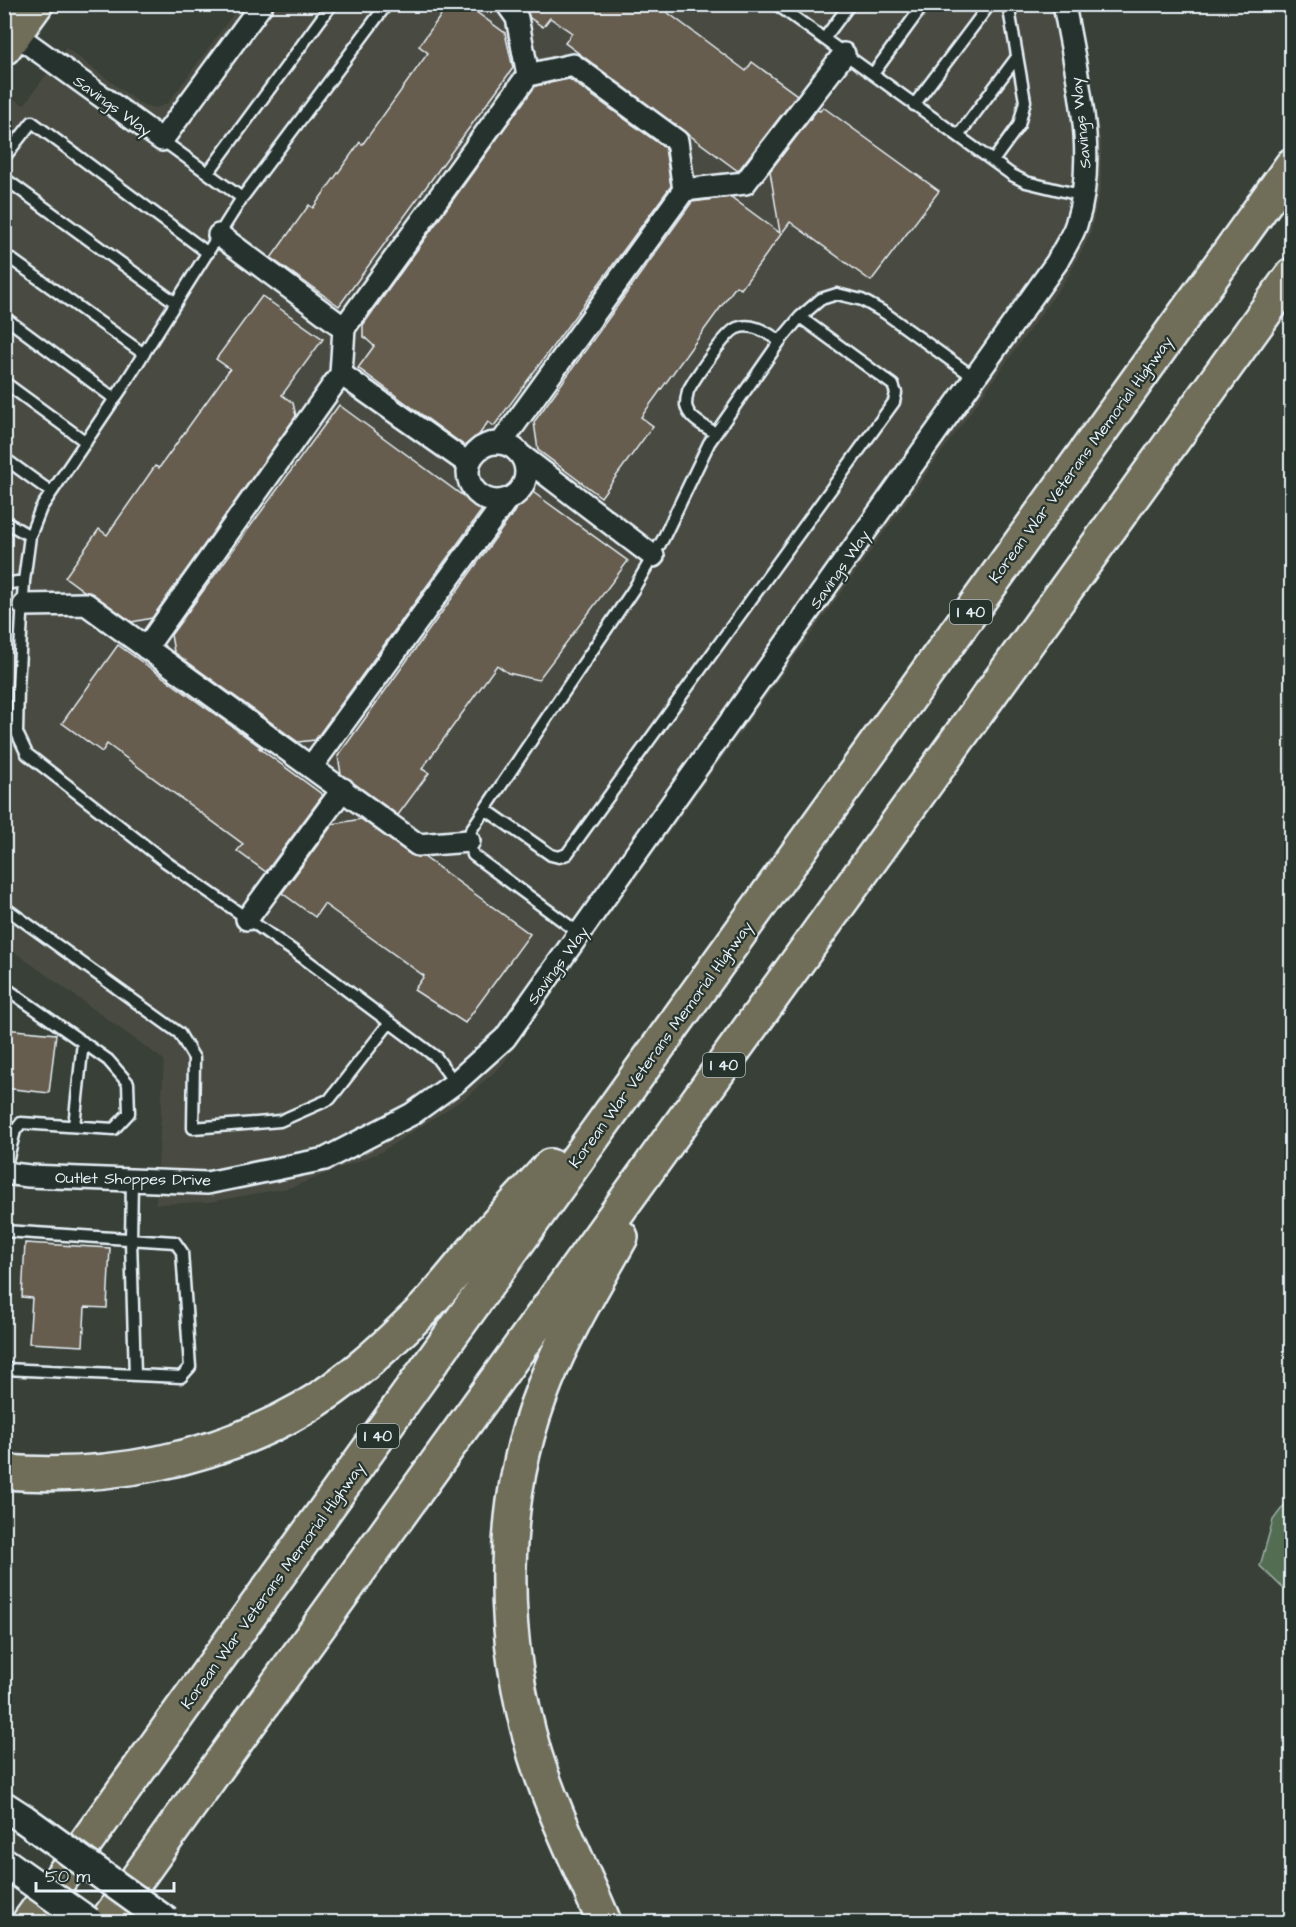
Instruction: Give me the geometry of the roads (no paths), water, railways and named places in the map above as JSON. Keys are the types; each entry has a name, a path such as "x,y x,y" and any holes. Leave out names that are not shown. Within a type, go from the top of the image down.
{"main road":[{"path":"8,36 36,4"},
{"name":"Korean War Veterans Memorial Highway","path":"29,1923 1292,165"},
{"name":"I 40","path":"106,1923 1292,275"},
{"path":"4,1472 65,1474 104,1472 156,1465 203,1452 254,1433 302,1409 338,1385 423,1310 489,1232 650,1058"},
{"path":"604,1923 545,1784 526,1724 511,1628 508,1583 511,1524 524,1448 545,1382 587,1299 690,1111"},
{"path":"14,1813 167,1923"},
{"path":"4,1862 89,1923"}],"street":[{"name":"Savings Way","path":"8,36 162,140 262,4"},
{"path":"507,4 517,18 528,75"},
{"name":"Savings Way","path":"455,1083 505,1038 1057,262 1076,227 1084,196 1087,161 1064,4"},
{"path":"684,190 745,183 844,54"},
{"path":"147,648 341,374 344,328 528,75 573,65 677,141 684,190 501,443"},
{"path":"214,244 344,328"},
{"path":"341,374 469,464"},
{"path":"522,456 527,475 518,493 507,499 491,501 475,491 470,483 469,464 473,456 488,444 501,443 516,449 522,456 653,556"},
{"path":"311,767 507,499"},
{"path":"24,605 86,604 418,845 469,841"},
{"path":"247,920 343,789"},
{"name":"Outlet Shoppes Drive","path":"4,1172 29,1176 207,1183 325,1159 412,1114 455,1083"}],"lane":[{"path":"208,173 332,4"},
{"path":"387,4 242,198 115,399 41,508 30,536 24,581 18,687 18,733 27,754 166,862 305,959 436,1057 455,1083"},
{"path":"824,39 849,4"},
{"path":"873,74 924,4"},
{"path":"914,105 990,4"},
{"path":"993,161 1019,125 1025,101 1008,4"},
{"path":"781,6 914,105 1026,183 1084,196"},
{"path":"958,136 1017,57"},
{"path":"4,158 32,122 214,244"},
{"path":"162,140 242,198"},
{"path":"4,178 176,303"},
{"path":"4,254 144,354"},
{"path":"579,933 472,855 469,841 471,830 633,590 653,556 715,433 780,341 800,317 821,299 837,294 862,300 885,312 975,378"},
{"path":"4,317 115,399"},
{"path":"485,809 550,855 558,857 567,854 894,402 896,393 893,385 800,317"},
{"path":"715,433 694,419 688,412 686,402 688,391 726,336 736,328 759,328 780,341"},
{"path":"4,382 86,442"},
{"path":"4,458 51,492"},
{"path":"4,521 30,536"},
{"path":"4,584 24,581"},
{"path":"4,907 179,1033 194,1058 193,1128 280,1121 330,1099 390,1022"},
{"path":"4,987 108,1060 128,1083 129,1113 114,1129 21,1123 10,1129 4,1172"},
{"path":"75,1126 83,1042"},
{"path":"132,1180 131,1240 135,1375"},
{"path":"4,1231 175,1242 182,1251 190,1367 182,1377 4,1369"}]}
